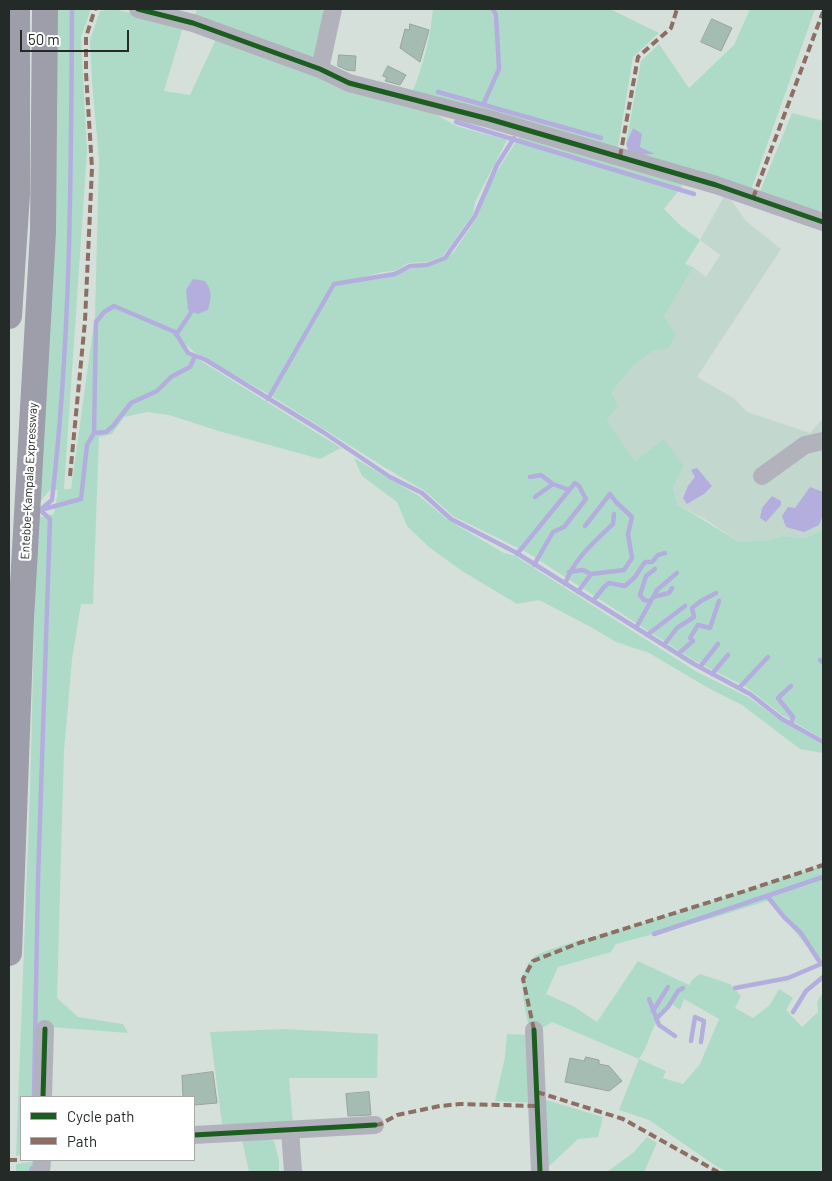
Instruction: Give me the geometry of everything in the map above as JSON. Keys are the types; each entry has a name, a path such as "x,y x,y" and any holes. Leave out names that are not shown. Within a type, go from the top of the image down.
{"highway":[{"path":"9,316 17,194 17,9"},
{"name":"Entebbe-Kampala Expressway","path":"9,953 21,620 43,232 45,9"}],"street":[{"path":"138,9 194,16 349,83 489,119 696,180 823,222"},
{"path":"320,69 333,9"},
{"path":"762,476 805,445 823,441"},
{"path":"43,1096 45,1029"},
{"path":"534,1030 540,1172"},
{"path":"195,1135 374,1125"},
{"path":"290,1130 293,1172"}],"shaded area":[{"path":"633,128 642,134 640,147 655,154 638,155 628,150 626,144"},
{"path":"726,193 746,221 781,249 697,377 735,399 747,412 810,433 823,418 823,530 805,538 782,536 769,540 739,542 708,521 677,504 673,488 684,466 664,440 635,461 607,420 618,406 612,392 634,365 653,351 664,317 693,267 706,277 720,255 700,240"},
{"path":"193,279 205,281 210,292 208,310 198,314 188,310 186,290"},
{"path":"697,468 712,486 704,494 687,504 683,498 688,486 695,477 691,470"},
{"path":"810,487 823,492 823,515 819,525 804,532 786,527 782,516 788,507 795,508"},
{"path":"772,496 781,501 781,505 766,522 760,518 762,508"}],"green space":[{"path":"55,9 91,9 81,37 87,151 64,489 71,489 95,315 99,159 90,40 100,11 115,9 183,27 164,91 190,95 217,37 433,112 456,126 507,140 475,202 473,214 443,256 427,262 408,263 395,271 383,272 339,283 373,280 440,262 453,253 478,216 490,182 521,134 687,180 664,209 681,226 700,240 685,264 693,267 664,317 675,334 669,348 653,351 634,365 612,392 618,406 607,420 635,461 664,439 684,466 673,488 677,504 739,542 769,540 782,536 805,538 823,530 823,739 782,715 746,687 693,660 528,553 453,516 425,491 270,395 194,352 183,342 188,353 341,448 320,459 169,415 147,412 124,417 112,434 99,437 93,604 81,604 72,659 64,751 57,998 78,1017 123,1024 128,1033 51,1027 40,1096 20,1096 20,1155 16,1156 30,790 37,515 43,517 54,514 58,490 50,490 37,505"},
{"path":"197,9 316,9 328,12 313,61 195,15"},
{"path":"433,9 610,9 659,33 633,57 617,153 411,95 425,53"},
{"path":"750,9 815,9 750,193 638,155 654,154 640,147 633,128 626,144 641,61 659,44 689,88 734,45"},
{"path":"792,113 823,121 823,217 759,194"},
{"path":"354,458 419,496 448,520 504,553 515,556 697,672 748,697 780,720 823,745 823,753 800,749 742,705 710,689 649,653 616,642 539,600 517,604 462,571 429,547 407,526 397,502 362,476"},
{"path":"823,865 823,967 770,900 713,918 616,944 611,952 558,967 546,994 573,1006 597,1022 638,961 689,985 700,974 730,984 741,996 735,1008 753,1018 770,1005 779,989 793,998 786,1010 802,1027 818,1012 817,1002 823,992 823,1172 727,1172 716,1166 649,1120 619,1110 639,1059 552,1022 531,1035 524,1005 523,984 527,965 539,954 692,908","holes":["684,999 719,1019 700,1064 683,1084 663,1078 666,1071 639,1059 654,1026 672,1004 680,1010"]},
{"path":"285,1029 378,1034 377,1078 289,1078 293,1124 222,1124 210,1032"},
{"path":"507,1034 531,1035 535,1103 495,1101 505,1057"},
{"path":"543,1099 603,1117 598,1137 578,1139 545,1170"},
{"path":"647,1137 657,1143 644,1172 607,1172 634,1152"},
{"path":"267,1139 274,1141 279,1160 279,1172 249,1172 242,1140"},
{"path":"38,1161 38,1172 16,1172 16,1164"}],"building":[{"path":"712,19 732,28 721,51 701,42"},
{"path":"410,24 429,30 420,62 400,48 405,29 409,30"},
{"path":"339,55 356,56 355,71 338,66"},
{"path":"388,66 406,75 400,85 385,81 387,78 383,76"},
{"path":"586,1057 599,1060 599,1064 609,1066 622,1081 609,1091 565,1082 570,1058 584,1061"},
{"path":"213,1072 217,1103 195,1105 195,1096 183,1096 182,1076"},
{"path":"369,1092 371,1115 348,1116 346,1094"}],"waterway":[{"path":"40,510 52,500 63,378 69,255 72,9"},
{"path":"483,105 499,69 496,15 493,9"},
{"path":"438,92 601,138"},
{"path":"456,122 694,194"},
{"path":"268,399 334,284 395,274 410,266 427,265 445,258 475,216 497,165 514,138"},
{"path":"94,433 96,322 104,312 114,306 175,332 188,353 206,360 323,432 390,477 422,493 451,519 515,552 694,664 750,694 782,719 823,742"},
{"path":"176,335 192,311"},
{"path":"44,509 81,499 87,445 94,433 106,432 131,403 157,391 171,377 190,367 195,356"},
{"path":"530,477 541,475 553,484 569,490"},
{"path":"517,554 575,483 579,486 586,499 564,527 553,532 534,565"},
{"path":"535,497 553,484"},
{"path":"578,592 591,574 624,570 632,558 628,534 632,517 610,494 585,526"},
{"path":"34,1096 38,880 50,519 40,510"},
{"path":"565,584 579,559 613,524 614,514"},
{"path":"593,601 609,583 625,586 635,577 645,562 652,562 658,555 665,553"},
{"path":"650,601 644,600 640,595 646,576 655,569"},
{"path":"569,572 583,570 591,574"},
{"path":"636,628 657,590 677,573"},
{"path":"653,597 669,593 672,588"},
{"path":"664,645 677,628 694,617 692,608 716,593"},
{"path":"678,654 693,641 690,638 698,625 710,628 719,601"},
{"path":"647,635 685,606"},
{"path":"700,667 718,644"},
{"path":"712,674 728,655"},
{"path":"739,688 768,657"},
{"path":"820,660 823,663"},
{"path":"791,686 778,698 793,717 791,724"},
{"path":"654,934 823,877"},
{"path":"735,988 788,978 821,964 801,933 784,917 767,896"},
{"path":"793,1012 806,991 823,977"},
{"path":"653,1011 668,987"},
{"path":"656,1019 668,1007 678,991 683,988"},
{"path":"649,999 659,1025 675,1036"},
{"path":"691,1041 695,1017 704,1021 701,1042"},
{"path":"31,1172 32,1168"}],"marked path":[{"path":"70,476 85,321 92,168 86,73 86,37 95,9"},
{"path":"620,157 638,57 671,28 677,9"},
{"path":"753,198 823,12"},
{"path":"534,1030 523,979 533,961 579,943 823,865"},
{"path":"537,1092 623,1119 718,1172"},
{"path":"375,1125 381,1124 397,1115 440,1106 460,1104 538,1106"},
{"path":"9,1160 20,1160"}],"cycle path":[{"path":"138,9 193,23 320,69 349,83 489,119 716,185 823,222"},
{"path":"43,1096 45,1029"},
{"path":"534,1030 540,1172"},
{"path":"195,1135 375,1125"}]}
